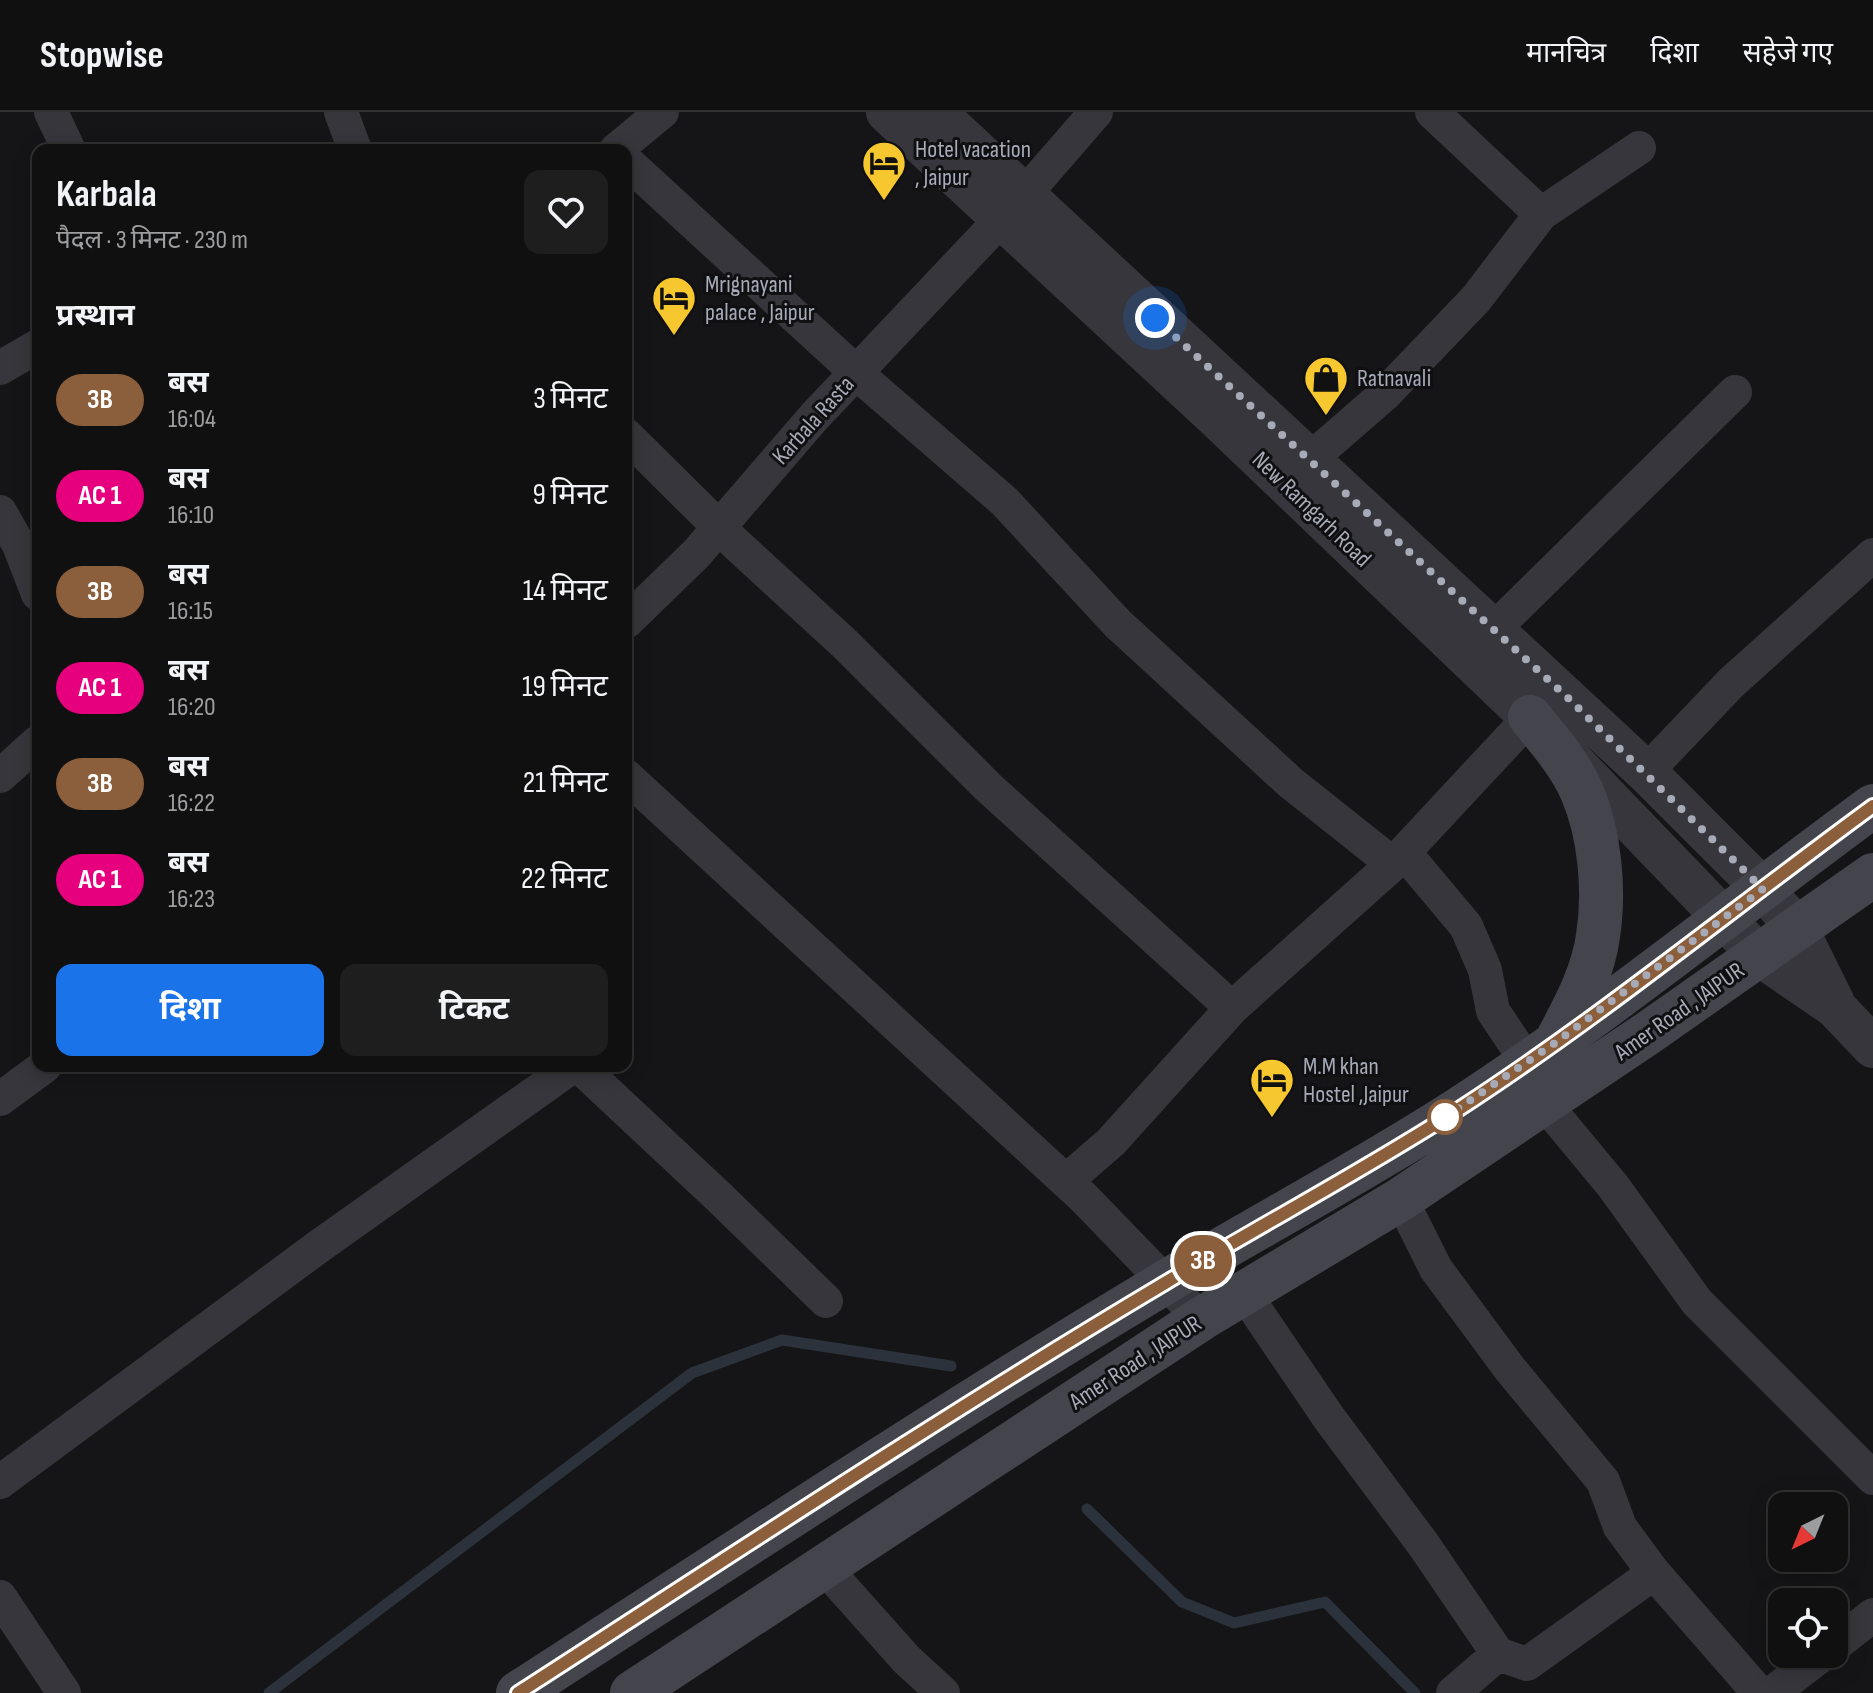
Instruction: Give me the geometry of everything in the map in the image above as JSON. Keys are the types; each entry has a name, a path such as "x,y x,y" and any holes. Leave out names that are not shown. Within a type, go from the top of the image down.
{"main road":[{"path":"1530,717 1561,756 1581,791 1597,846 1600,897 1599,936 1579,999 1541,1053"},
{"path":"518,1693 885,1456 1166,1282 1338,1184 1460,1109 1725,918 1867,810"},
{"name":"Amer Road , JAIPUR","path":"632,1693 1201,1319 1401,1199 1545,1104 1873,875"}],"street":[{"path":"51,112 66,144"},
{"path":"341,112 353,144"},
{"path":"623,144 662,112"},
{"name":"New Ramgarh Road","path":"887,112 1013,207 1308,461 1646,772 1763,889 1797,928 1835,1007"},
{"name":"New Ramgarh Road","path":"935,112 1013,207 1215,416 1530,717 1759,955 1835,1007"},
{"name":"Karbala Rasta","path":"632,616 696,554 856,373 1013,207 1096,112"},
{"path":"1432,112 1541,214"},
{"path":"1308,461 1385,394 1466,310 1541,214 1639,148"},
{"path":"632,167 856,373 1004,501 1118,624 1279,773 1398,858 1466,926 1485,970 1493,1011 1541,1053"},
{"path":"0,368 32,349"},
{"path":"1494,629 1735,392"},
{"path":"632,441 844,643 988,787 1232,1008"},
{"path":"0,512 19,545 32,579"},
{"path":"1646,772 1731,683 1873,555"},
{"path":"1066,1181 1111,1142 1232,1008 1398,858 1530,717"},
{"path":"0,776 32,747"},
{"path":"632,782 1066,1181 1201,1319"},
{"path":"1835,1007 1873,1047"},
{"path":"0,1099 37,1072"},
{"path":"0,1482 318,1247 567,1072"},
{"path":"583,1072 826,1301"},
{"path":"1545,1104 1613,1186 1697,1302 1873,1478"},
{"path":"1401,1199 1436,1269 1510,1369 1603,1481 1620,1527 1654,1573 1759,1693"},
{"path":"1244,1293 1329,1418 1423,1544 1498,1654 1527,1664 1654,1573"},
{"path":"824,1567 907,1660 943,1693"},
{"path":"0,1597 64,1693"},
{"path":"1848,1635 1873,1615"},
{"path":"1453,1693 1498,1654"},
{"path":"1772,1693 1805,1668"}],"waterway":[{"path":"269,1693 692,1373 782,1340 951,1366"},
{"path":"1087,1509 1182,1602 1234,1623 1325,1602 1415,1693"}],"bus line":[{"name":"3B","path":"518,1693 885,1456 1166,1282 1338,1184 1460,1109 1580,1025 1873,806"}],"place":[{"name":"Hotel vacation , Jaipur","path":"884,202"},
{"name":"Mrignayani palace , Jaipur","path":"674,337"},
{"name":"Ratnavali","path":"1326,417"},
{"name":"M.M khan Hostel ,Jaipur","path":"1272,1119"}],"route":[{"path":"1155,318 1567,697 1763,889 1555,1043 1435,1124 1445,1117"}]}
